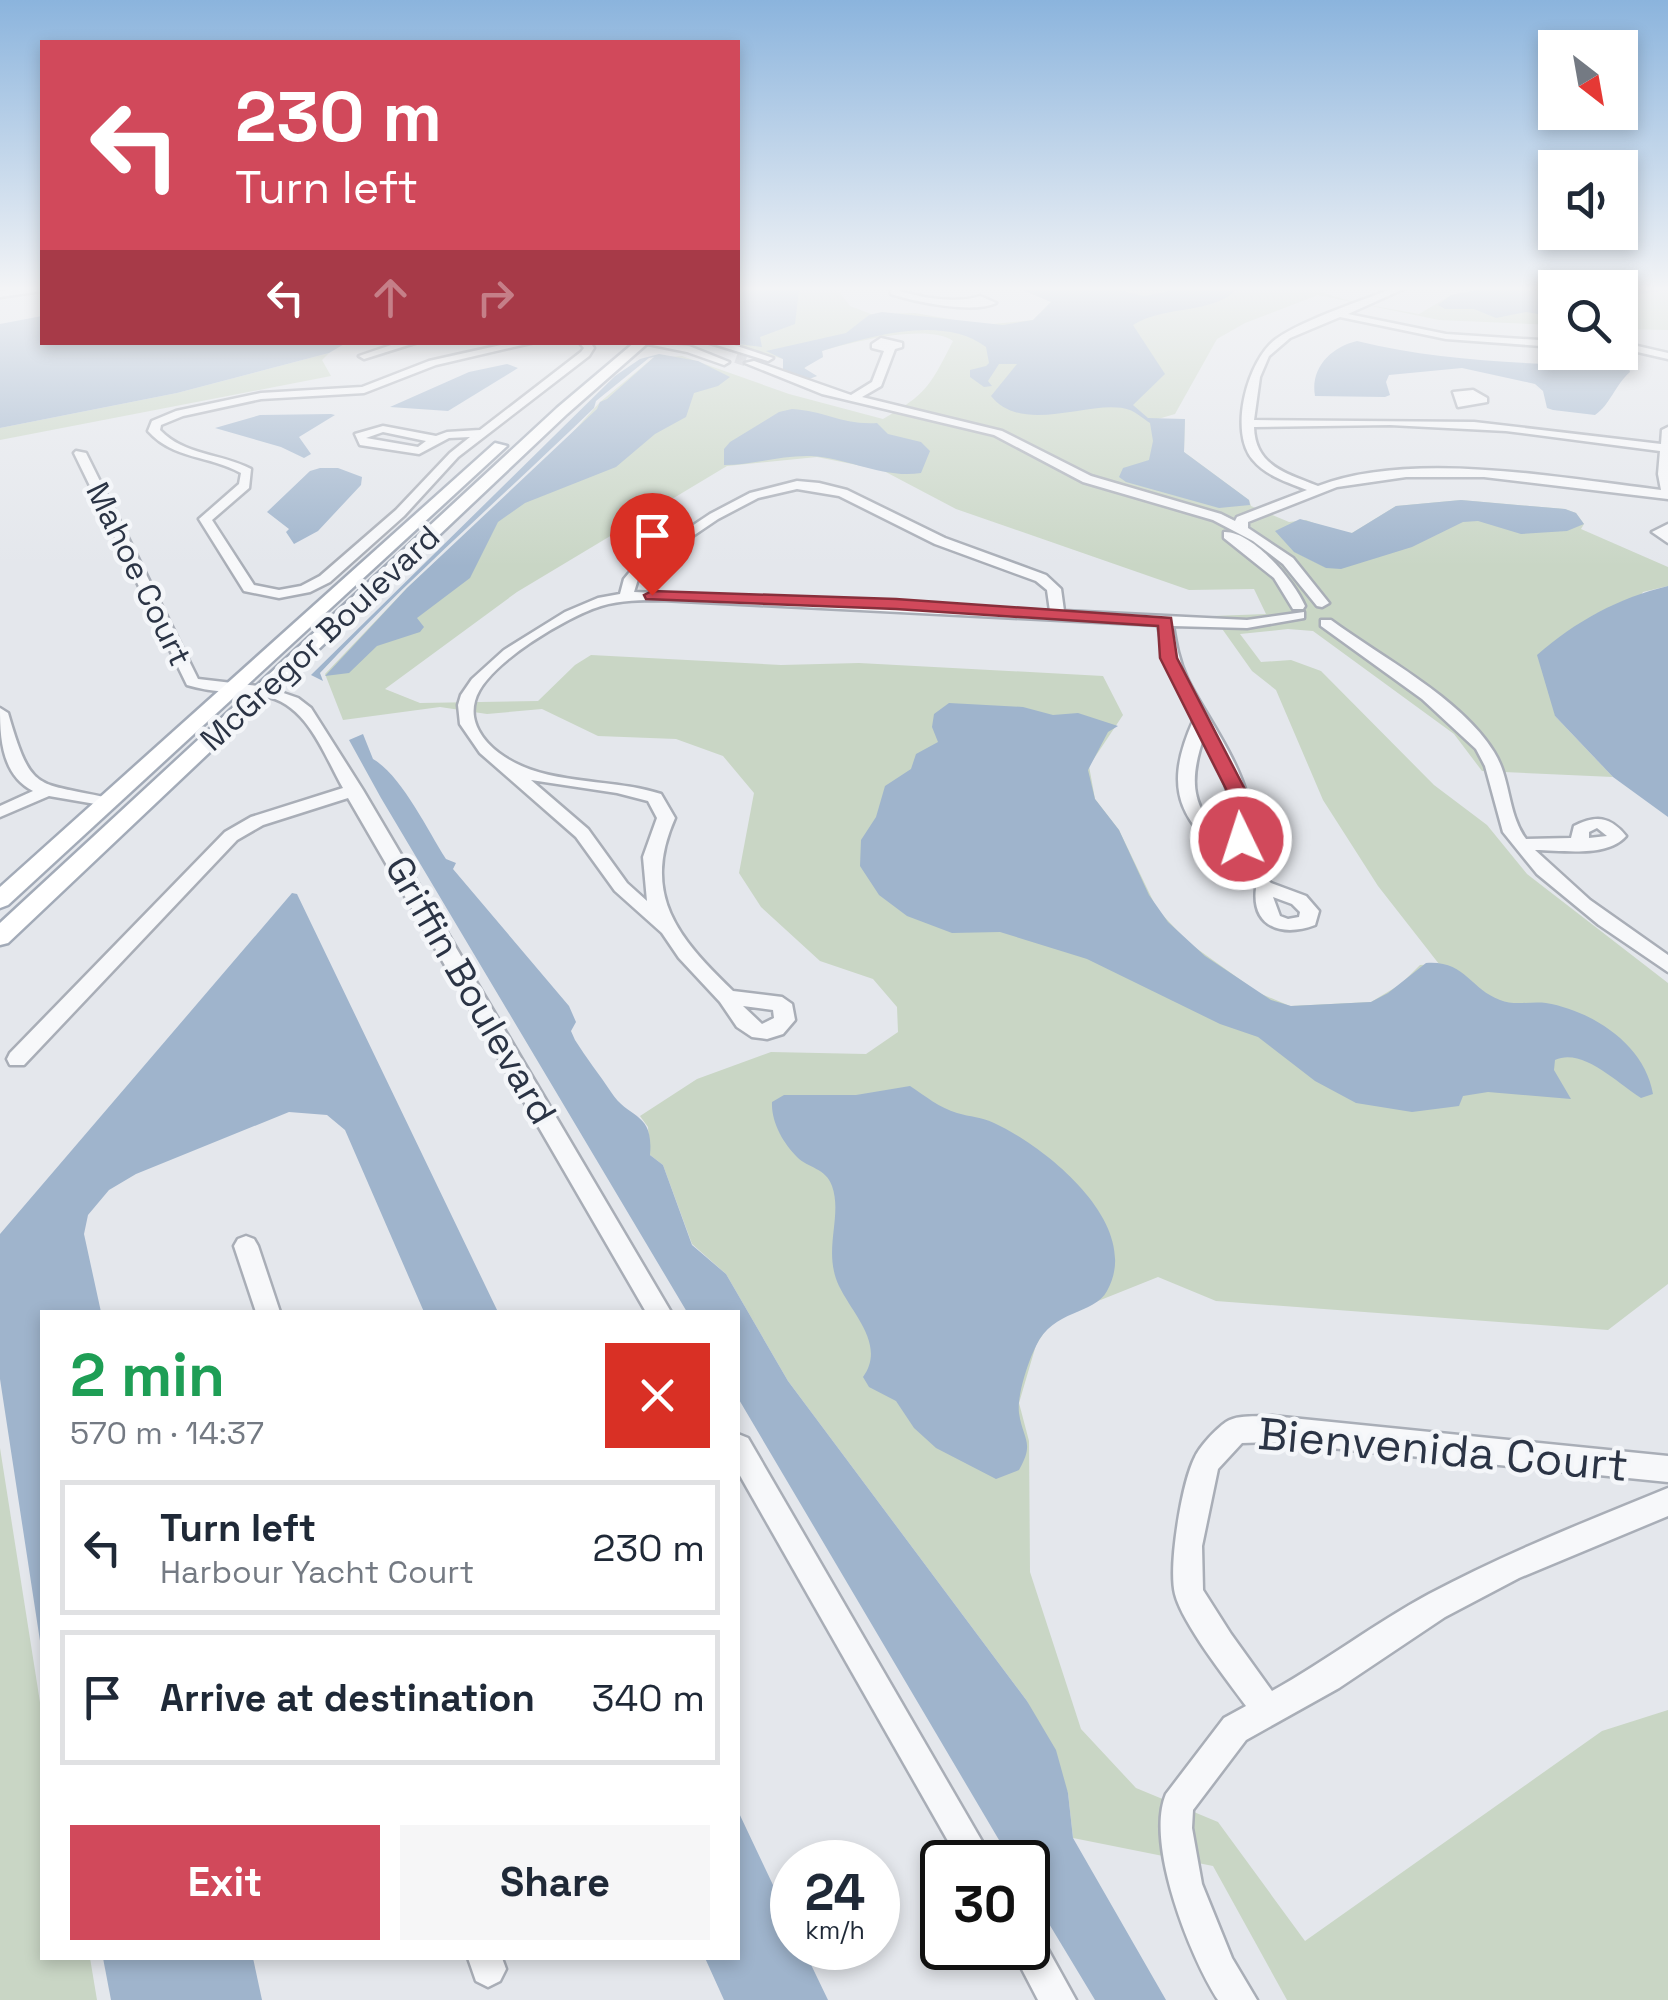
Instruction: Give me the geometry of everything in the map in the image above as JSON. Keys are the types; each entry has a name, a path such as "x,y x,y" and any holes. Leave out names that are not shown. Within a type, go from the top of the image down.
{"main road":[{"name":"McGregor Boulevard","path":"0,900 578,379"},
{"name":"McGregor Boulevard","path":"0,937 599,379"}],"street":[{"path":"391,379 364,390 261,396 180,412 162,418 154,426 162,442 172,448 246,472 244,485 206,518 244,584 268,594 305,589 325,579 400,513 458,452 553,379"},
{"path":"776,379 845,406 986,439 1072,485 1180,515 1224,533 1270,566 1290,590 1299,611 1326,623 1441,707 1482,747 1494,766 1504,814 1521,845 1559,882 1668,965"},
{"path":"796,379 851,398 998,433 1087,479 1241,526 1288,561 1322,603 1339,615 1326,623"},
{"path":"851,398 879,379"},
{"path":"1255,379 1247,441 1258,459 1317,490"},
{"path":"1462,405 1468,426"},
{"path":"1249,423 1300,427 1391,422 1468,426 1665,448"},
{"path":"435,439 383,429 359,436 364,443 419,451 435,439 463,432 483,434"},
{"path":"1224,533 1241,526 1255,526 1264,516 1285,512 1287,506 1317,490 1367,477 1444,471 1668,494 1668,430"},
{"path":"419,451 420,461 440,468"},
{"path":"458,452 489,456"},
{"name":"Mahoe Court","path":"80,453 192,682 232,690 264,690"},
{"path":"627,597 626,585 639,568 735,502 764,489 809,486 840,492 929,536 1041,578 1054,589 1057,614"},
{"path":"1668,528 1658,532 1668,539"},
{"path":"726,997 621,887 582,833 467,726 463,710 473,688 548,625 590,604 627,597 896,604 1232,624 1322,603"},
{"path":"1166,622 1169,658 1242,803 1241,839 1228,852"},
{"name":"Griffin Boulevard","path":"264,690 282,693 306,710 657,1310"},
{"path":"0,713 20,776 48,791 107,803"},
{"path":"1200,722 1185,777 1186,796 1203,826 1265,887"},
{"path":"502,762 560,782 628,788 655,798 666,818 651,864 668,932"},
{"path":"17,1059 231,836 256,821 354,790"},
{"path":"0,812 48,791"},
{"path":"1521,845 1580,841"},
{"path":"246,1246 267,1310"},
{"name":"Bienvenida Court","path":"1268,1711 1220,1645 1189,1593 1188,1546 1206,1462 1236,1431 1272,1429 1668,1468"},
{"path":"740,1451 965,1840"},
{"path":"1238,2000 1219,1970 1184,1884 1176,1828 1178,1805 1235,1729 1328,1677 1436,1607 1509,1568 1668,1502"},
{"path":"1041,1970 1058,2000"}],"green space":[{"path":"229,379 314,379 0,440 0,428"},
{"path":"627,379 748,379 883,419 909,403 932,379 1194,379 1175,414 1158,419 1185,419 1184,452 1249,500 1251,506 1289,522 1306,520 1337,532 1352,533 1396,506 1461,500 1565,509 1576,513 1584,524 1581,529 1668,567 1668,586 1643,592 1555,716 1613,777 1482,771 1454,734 1313,631 1288,629 1240,634 1261,662 1291,660 1321,671 1434,785 1487,825 1527,874 1668,983 1668,1284 1608,1330 1216,1301 1158,1277 1068,1313 1047,1328 1036,1345 1019,1403 1029,1441 1030,1572 1081,1729 1136,1788 1218,1822 1305,1941 1602,1731 1668,1710 1668,2000 1287,2000 1213,1866 1073,1838 1068,1793 1027,1701 788,1381 726,1274 692,1244 663,1165 650,1155 648,1127 640,1116 697,1079 771,1052 866,1054 898,1032 897,1007 873,979 820,961 761,907 739,873 754,793 723,756 676,739 598,736 542,709 487,714 440,707 343,720 325,674 407,588","holes":["817,457 882,470 956,509 1189,590 1254,589 1266,614 1213,616 1252,671 1276,690 1323,800 1378,886 1439,964 1420,965 1401,984 1371,1002 1290,1006 1259,993 1189,943 1157,909 1119,830 1095,799 1089,766 1123,715 1103,676 591,655 538,701 420,703 385,689 517,592 727,466"]},
{"path":"0,1448 40,1702 40,1960 90,1960 97,2000 0,2000"}],"water":[{"path":"0,379 229,379 177,393 0,428"},
{"path":"452,379 500,379 448,411 390,407"},
{"path":"612,379 623,379 387,605 320,673 323,681 311,675"},
{"path":"629,379 727,379 694,393 686,417 655,434 616,467 525,503 498,522 470,578 417,618 424,627 420,632 377,646 349,673 325,676 407,588"},
{"path":"973,379 989,379 992,386 984,387"},
{"path":"1005,379 1159,379 1133,405 1148,418 1185,419 1184,452 1249,500 1250,505 1219,508 1119,477 1123,468 1149,460 1153,441 1150,423 1130,410 1115,407 1022,414 1005,408 991,396"},
{"path":"1315,379 1387,379 1390,395 1385,397 1315,396"},
{"path":"1514,379 1623,379 1595,415 1547,408 1543,391 1535,384"},
{"path":"792,409 877,423 888,434 921,442 930,451 921,473 907,474 811,456 724,465 724,449 730,442 779,412"},
{"path":"260,415 335,415 299,437 311,454 304,458 281,447 215,428"},
{"path":"338,468 362,477 361,485 318,531 294,544 286,532 289,529 267,512 310,471"},
{"path":"1461,500 1565,509 1576,513 1584,524 1567,531 1521,534 1478,521 1463,522 1412,547 1341,569 1326,568 1294,552 1275,531 1300,519 1352,533 1396,506"},
{"path":"1668,586 1668,817 1613,777 1555,716 1537,655 1598,612"},
{"path":"949,703 1023,707 1053,715 1078,713 1118,726 1108,732 1088,770 1095,799 1119,830 1149,895 1168,922 1205,956 1271,1000 1291,1006 1371,1002 1426,963 1439,963 1459,970 1500,1000 1564,1007 1598,1022 1640,1060 1653,1094 1641,1098 1588,1063 1566,1057 1555,1060 1554,1070 1571,1099 1488,1092 1463,1096 1459,1106 1412,1112 1356,1103 1315,1081 1258,1037 1220,1024 1087,959 1000,932 952,933 907,916 879,895 860,866 861,840 876,817 885,786 911,769 916,754 938,742 932,727 934,714"},
{"path":"363,734 373,759 394,777 446,859 456,863 453,869 569,1006 576,1022 571,1031 579,1047 618,1101 644,1123 650,1155 663,1165 692,1245 726,1274 788,1381 1027,1701 1056,1750 1068,1793 1073,1838 1166,2000 1095,2000 1050,1925 1050,1840 999,1840 740,1401 740,1310 686,1310 349,740"},
{"path":"292,893 297,894 497,1310 423,1310 345,1130 327,1115 289,1112 136,1174 109,1190 88,1215 84,1234 101,1310 40,1310 40,1641 0,1379 0,1234"},
{"path":"910,1086 945,1108 994,1123 1039,1150 1084,1191 1112,1240 1115,1266 1107,1291 1093,1305 1052,1325 1036,1346 1019,1406 1026,1453 1019,1470 996,1479 936,1448 914,1428 896,1401 869,1387 863,1377 869,1365 869,1342 834,1273 832,1186 826,1175 792,1151 774,1117 772,1102 784,1095 856,1095"},
{"path":"740,1815 770,1879 770,1970 814,1970 828,2000 724,2000 706,1960 740,1960"},
{"path":"103,1960 253,1960 262,2000 111,2000"}],"route":[{"path":"652,595 760,602 896,604 1166,622 1169,658 1236,785 1244,822 1241,839"}]}
